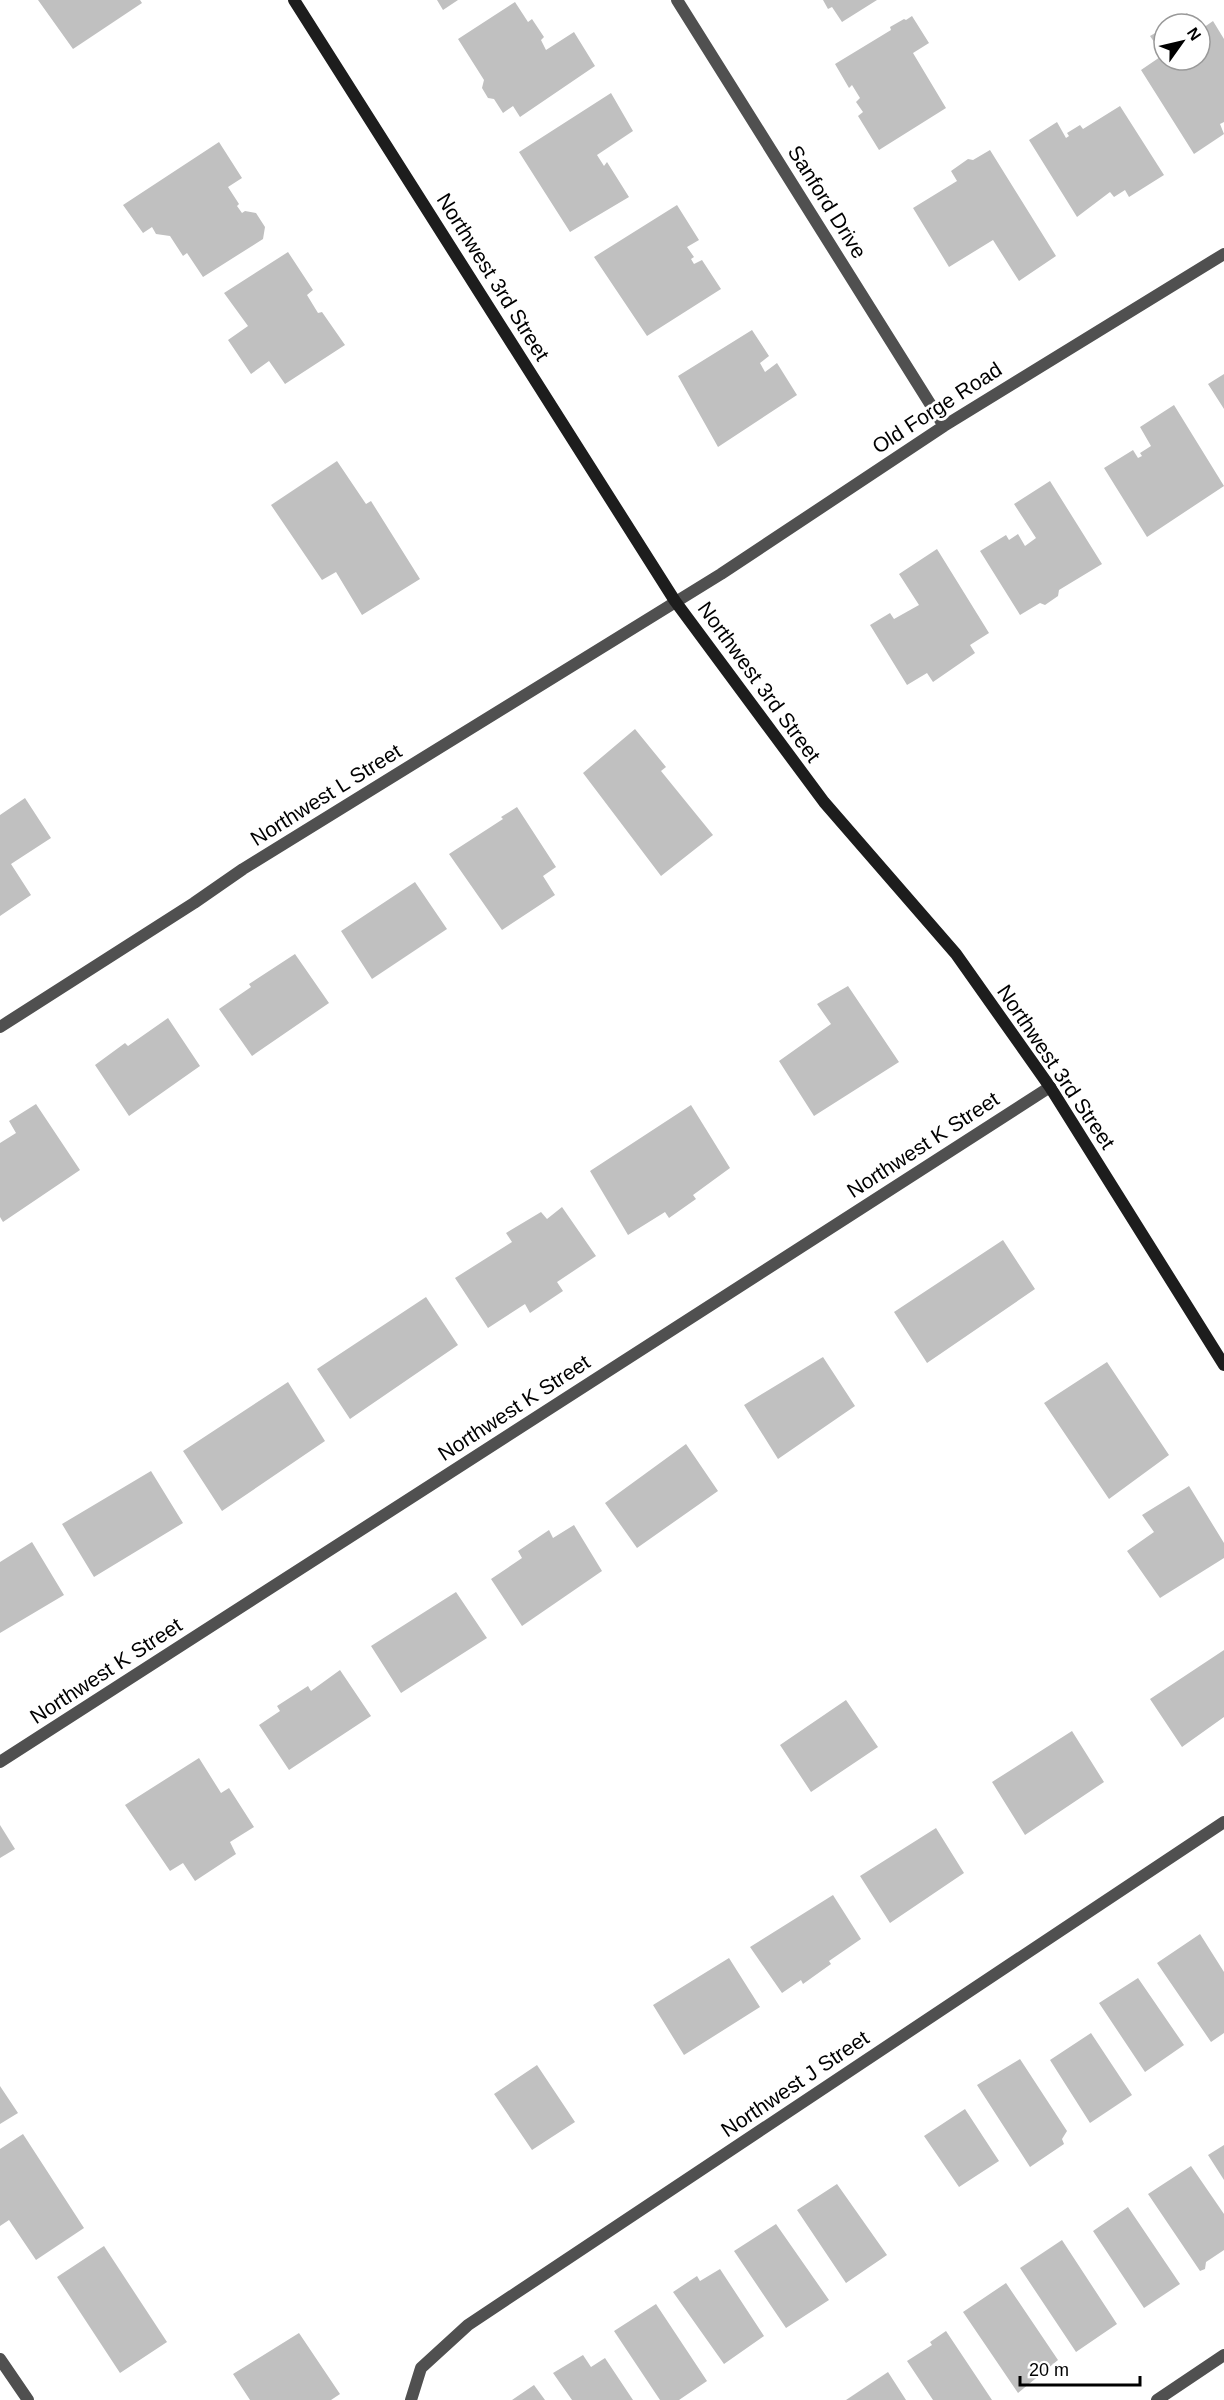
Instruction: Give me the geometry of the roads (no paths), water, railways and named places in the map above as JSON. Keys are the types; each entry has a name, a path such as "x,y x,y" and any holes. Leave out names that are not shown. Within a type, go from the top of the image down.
{"street":[{"name":"Northwest 3rd Street","path":"294,0 675,601 824,802 956,954 1050,1087 1224,1365"},
{"name":"Sanford Drive","path":"677,0 944,426"},
{"name":"Old Forge Road","path":"675,601 721,574 944,426 1224,254"},
{"name":"Northwest L Street","path":"0,1027 243,869 675,601"},
{"name":"Northwest K Street","path":"0,1762 1050,1087"},
{"name":"Northwest J Street","path":"411,2400 421,2368 468,2325 1224,1822"},
{"path":"1157,2400 1224,2355"},
{"path":"0,2359 28,2400"}]}
